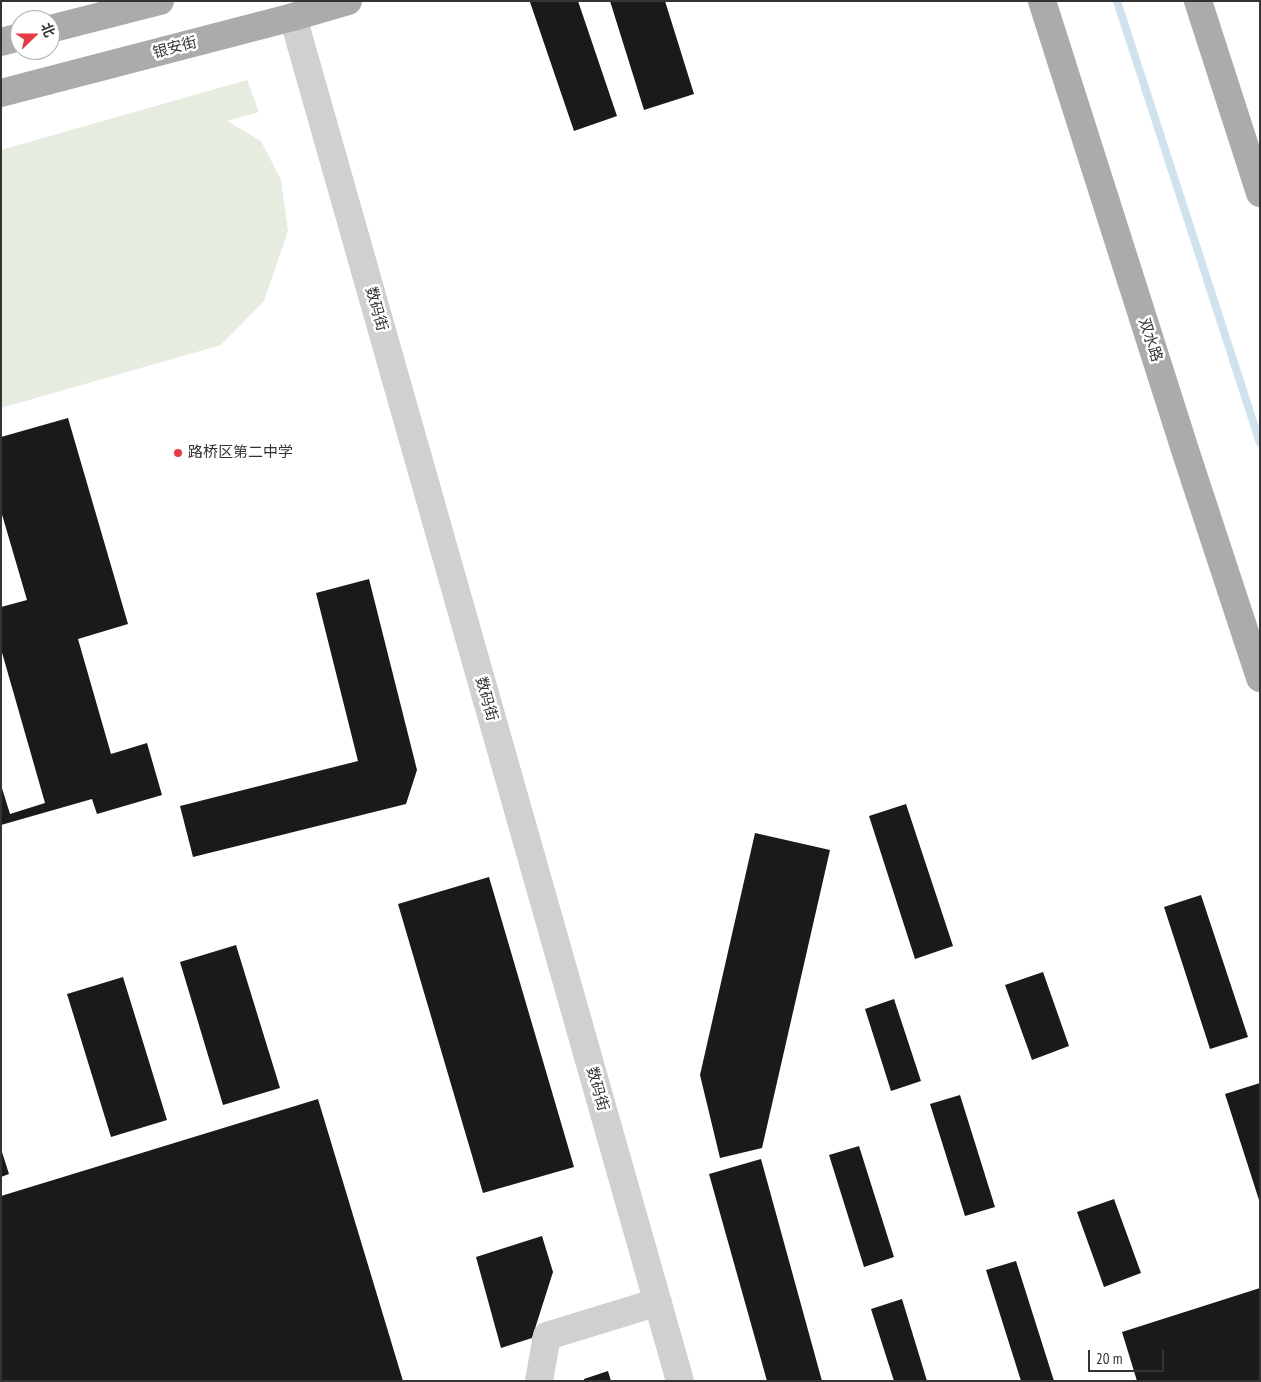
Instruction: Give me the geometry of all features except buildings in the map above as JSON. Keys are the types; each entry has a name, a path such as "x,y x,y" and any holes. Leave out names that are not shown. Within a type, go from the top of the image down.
{"main road":[{"path":"60,26 160,1"},
{"name":"银安街","path":"1,93 348,1"},
{"name":"双水路","path":"1042,1 1260,678"},
{"path":"1198,1 1260,193"}],"street":[{"name":"数码街","path":"293,17 680,1381"},
{"path":"539,1381 547,1336 658,1302"}],"shaded area":[{"path":"247,80 259,112 227,121 261,141 281,180 288,231 264,301 221,345 1,408 1,150"}],"waterway":[{"path":"1117,1 1260,443"}],"place":[{"name":"路桥区第二中学","path":"178,453"}]}
